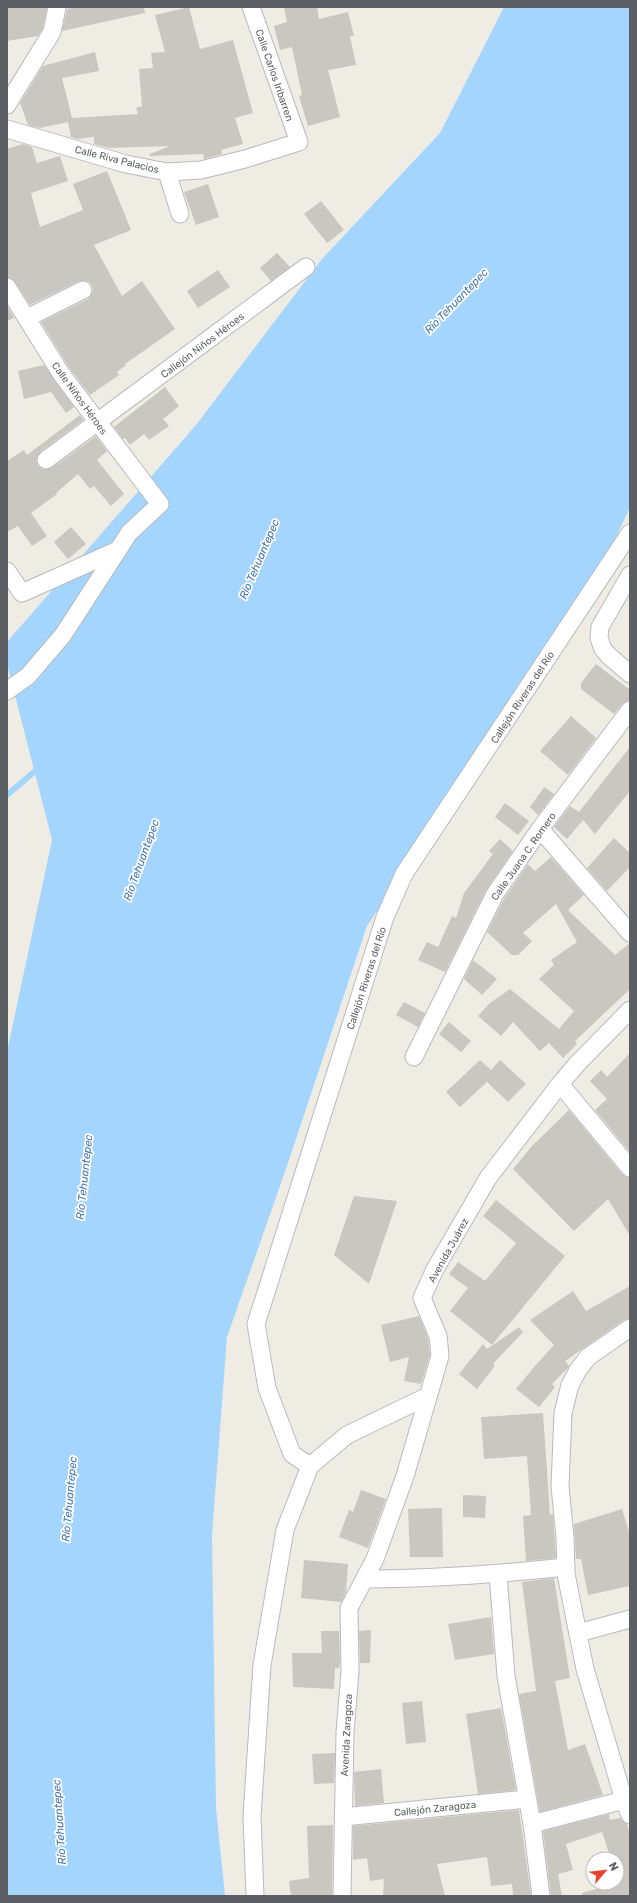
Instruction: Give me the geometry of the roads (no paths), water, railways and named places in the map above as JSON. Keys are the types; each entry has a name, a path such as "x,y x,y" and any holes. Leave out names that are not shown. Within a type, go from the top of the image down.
{"street":[{"path":"7,105 52,32 57,7"},
{"name":"Calle Carlos Iribarren","path":"251,7 299,142"},
{"name":"Calle Riva Palacios","path":"7,129 126,164 167,172 201,170 245,159 299,142"},
{"path":"167,172 180,214"},
{"name":"Callejón Niños Héroes","path":"46,460 306,268"},
{"name":"Calle Niños Héroes","path":"7,286 62,375 160,504 129,533 118,550"},
{"path":"27,318 84,290"},
{"name":"Callejón Riveras del Río","path":"310,1466 292,1454 267,1388 256,1324 385,916 404,874 630,533"},
{"path":"7,571 22,593 118,550"},
{"path":"7,691 28,676 63,635 118,550"},
{"path":"630,575 600,627 599,638 603,649 609,656 630,674"},
{"name":"Calle Juana C. Romero","path":"414,1057 495,894 540,829 630,710"},
{"path":"540,829 630,933"},
{"name":"Avenida Juárez","path":"365,1579 375,1559 405,1476 440,1356 438,1336 422,1298 434,1271 488,1178 560,1084 577,1064 630,1010"},
{"path":"560,1084 630,1168"},
{"path":"532,1824 627,1808 585,1669 566,1567 565,1537 560,1486 560,1437 566,1397 578,1370 588,1357 630,1328"},
{"path":"255,1896 252,1816 262,1665 285,1530 310,1466 347,1435 428,1396"},
{"path":"365,1579 411,1579 498,1574 566,1567"},
{"path":"498,1574 506,1676 532,1824 541,1896"},
{"name":"Avenida Zaragoza","path":"342,1896 345,1733 350,1671 348,1654 349,1608 365,1579"},
{"path":"578,1633 630,1619"},
{"name":"Callejón Zaragoza","path":"343,1817 527,1799"}],"water":[{"path":"504,7 630,7 630,507 580,615 501,743 423,842 367,926 287,1166 227,1337 212,1535 216,1808 225,1896 7,1896 7,1052 52,840 7,664 7,642 196,425 322,259 440,133"}],"waterway":[{"name":"Río Tehuantepec","path":"7,795 41,766"}]}
